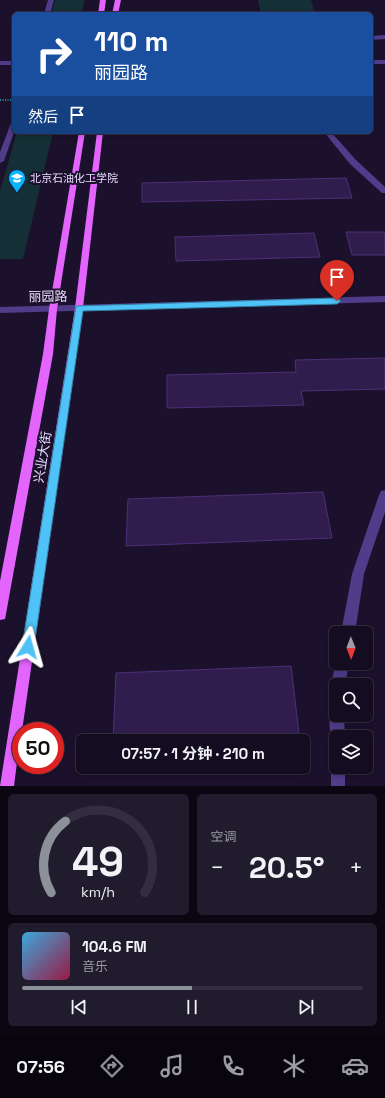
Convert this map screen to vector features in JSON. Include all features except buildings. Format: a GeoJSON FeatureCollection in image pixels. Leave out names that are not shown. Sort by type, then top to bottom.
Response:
{"type":"FeatureCollection","features":[{"type":"Feature","properties":{"kind":"main road"},"geometry":{"type":"LineString","coordinates":[[101,12],[103,0]]}},
{"type":"Feature","properties":{"kind":"main road"},"geometry":{"type":"LineString","coordinates":[[115,12],[118,0]]}},
{"type":"Feature","properties":{"kind":"main road","name":"兴业大街"},"geometry":{"type":"LineString","coordinates":[[0,614],[48,354],[53,308],[82,134]]}},
{"type":"Feature","properties":{"kind":"main road","name":"兴业大街"},"geometry":{"type":"LineString","coordinates":[[7,786],[79,308],[100,134]]}},
{"type":"Feature","properties":{"kind":"street"},"geometry":{"type":"LineString","coordinates":[[48,12],[51,0]]}},
{"type":"Feature","properties":{"kind":"street"},"geometry":{"type":"LineString","coordinates":[[373,38],[385,38]]}},
{"type":"Feature","properties":{"kind":"street"},"geometry":{"type":"LineString","coordinates":[[373,62],[385,62]]}},
{"type":"Feature","properties":{"kind":"street"},"geometry":{"type":"LineString","coordinates":[[0,63],[12,63]]}},
{"type":"Feature","properties":{"kind":"street"},"geometry":{"type":"LineString","coordinates":[[0,162],[12,129]]}},
{"type":"Feature","properties":{"kind":"street"},"geometry":{"type":"LineString","coordinates":[[329,134],[353,162],[385,191]]}},
{"type":"Feature","properties":{"kind":"street","name":"丽园路"},"geometry":{"type":"LineString","coordinates":[[0,310],[385,299]]}},
{"type":"Feature","properties":{"kind":"street"},"geometry":{"type":"LineString","coordinates":[[349,626],[358,574],[385,495]]}},
{"type":"Feature","properties":{"kind":"street"},"geometry":{"type":"LineString","coordinates":[[338,774],[338,786]]}},
{"type":"Feature","properties":{"kind":"path"},"geometry":{"type":"LineString","coordinates":[[0,100],[12,100]]}},
{"type":"Feature","properties":{"kind":"green space"},"geometry":{"type":"Polygon","coordinates":[[[55,0],[85,0],[82,12],[52,12],[55,0]]]}},
{"type":"Feature","properties":{"kind":"green space"},"geometry":{"type":"Polygon","coordinates":[[[258,0],[311,0],[314,12],[261,12],[258,0]]]}},
{"type":"Feature","properties":{"kind":"green space"},"geometry":{"type":"Polygon","coordinates":[[[16,134],[53,134],[23,259],[0,259],[0,191],[16,134]]]}},
{"type":"Feature","properties":{"kind":"place","name":"北京石油化工学院"},"geometry":{"type":"Point","coordinates":[17,193]}},
{"type":"Feature","properties":{"kind":"route"},"geometry":{"type":"LineString","coordinates":[[28,647],[79,308],[337,301]]}}]}
